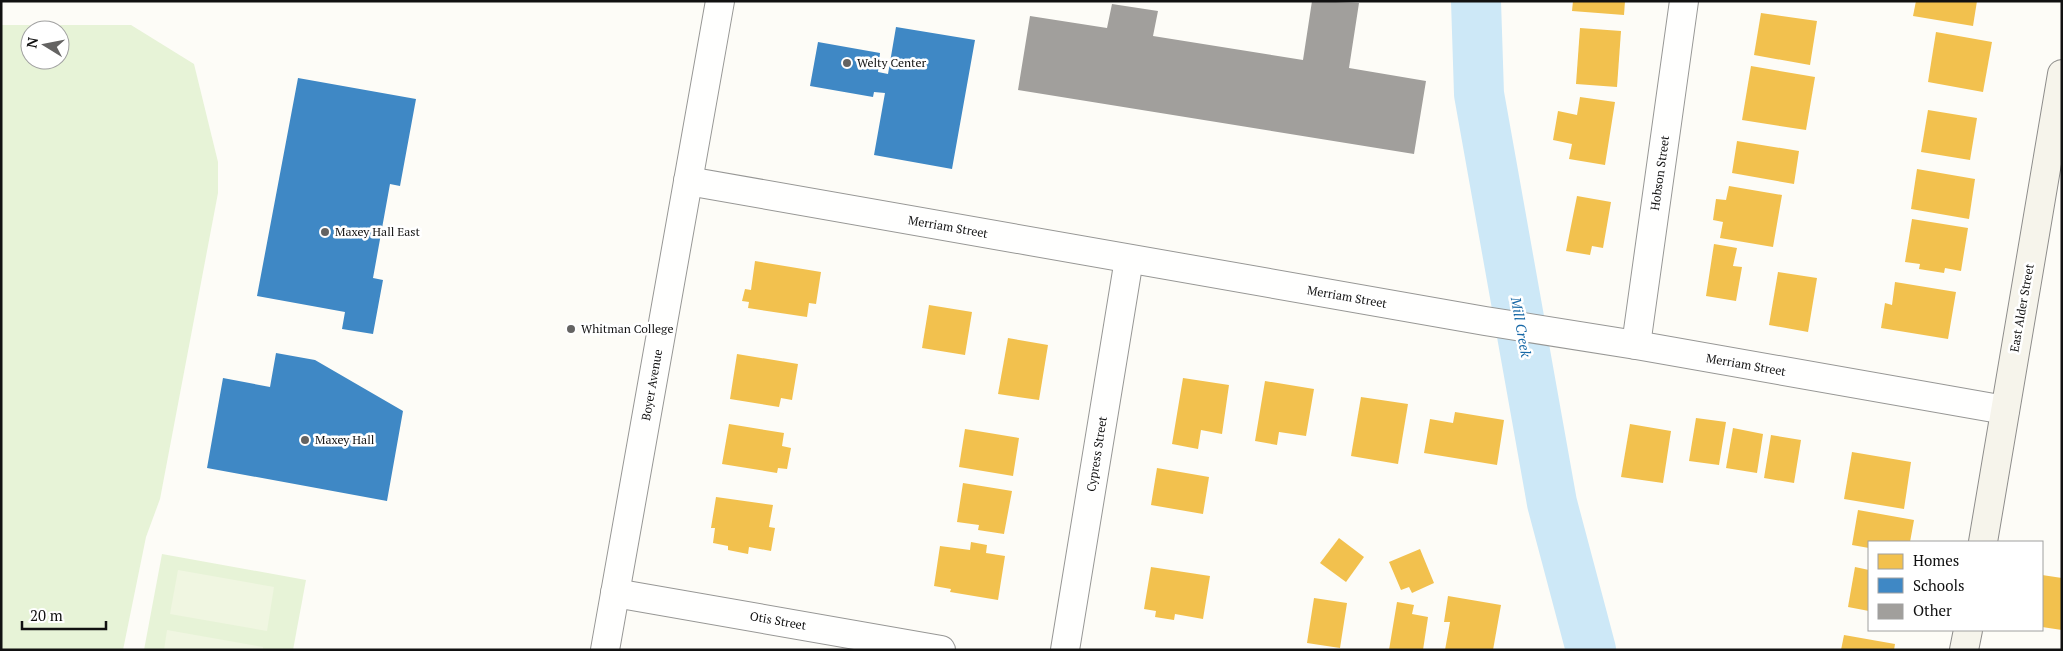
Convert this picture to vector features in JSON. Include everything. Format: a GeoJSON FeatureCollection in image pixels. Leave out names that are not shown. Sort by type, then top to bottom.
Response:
{"type":"FeatureCollection","features":[{"type":"Feature","properties":{"kind":"main road","name":"East Alder Street"},"geometry":{"type":"LineString","coordinates":[[1983,541],[2062,74]]}},
{"type":"Feature","properties":{"kind":"main road"},"geometry":{"type":"LineString","coordinates":[[1964,650],[1968,631]]}},
{"type":"Feature","properties":{"kind":"street","name":"Boyer Avenue"},"geometry":{"type":"LineString","coordinates":[[605,650],[720,1]]}},
{"type":"Feature","properties":{"kind":"street","name":"Hobson Street"},"geometry":{"type":"LineString","coordinates":[[1636,346],[1684,1]]}},
{"type":"Feature","properties":{"kind":"street","name":"Merriam Street"},"geometry":{"type":"LineString","coordinates":[[688,181],[1485,322],[1548,331],[2005,410]]}},
{"type":"Feature","properties":{"kind":"street","name":"Cypress Street"},"geometry":{"type":"LineString","coordinates":[[1065,650],[1130,259]]}},
{"type":"Feature","properties":{"kind":"street","name":"Otis Street"},"geometry":{"type":"LineString","coordinates":[[616,593],[942,650]]}},
{"type":"Feature","properties":{"kind":"green space"},"geometry":{"type":"Polygon","coordinates":[[[1,25],[20,25],[20,70],[70,70],[70,25],[131,25],[194,64],[218,162],[218,193],[160,499],[146,537],[123,650],[1,650],[1,25]]]}},
{"type":"Feature","properties":{"kind":"green space"},"geometry":{"type":"Polygon","coordinates":[[[162,554],[306,580],[293,650],[144,650],[162,554]]]}},
{"type":"Feature","properties":{"kind":"green space"},"geometry":{"type":"Polygon","coordinates":[[[178,570],[274,587],[267,631],[170,614],[178,570]]]}},
{"type":"Feature","properties":{"kind":"green space"},"geometry":{"type":"Polygon","coordinates":[[[167,630],[263,647],[263,650],[164,650],[167,630]]]}},
{"type":"Feature","properties":{"kind":"building: Homes"},"geometry":{"type":"Polygon","coordinates":[[[1573,1],[1625,1],[1624,15],[1572,11],[1573,1]]]}},
{"type":"Feature","properties":{"kind":"building: Homes"},"geometry":{"type":"Polygon","coordinates":[[[1916,1],[1977,1],[1973,26],[1913,16],[1916,1]]]}},
{"type":"Feature","properties":{"kind":"building: Homes"},"geometry":{"type":"Polygon","coordinates":[[[1761,13],[1817,21],[1810,65],[1754,55],[1761,13]]]}},
{"type":"Feature","properties":{"kind":"building: Homes"},"geometry":{"type":"Polygon","coordinates":[[[1580,28],[1621,31],[1617,87],[1576,84],[1580,28]]]}},
{"type":"Feature","properties":{"kind":"building: Homes"},"geometry":{"type":"Polygon","coordinates":[[[1936,32],[1992,42],[1983,92],[1928,82],[1936,32]]]}},
{"type":"Feature","properties":{"kind":"building: Homes"},"geometry":{"type":"Polygon","coordinates":[[[1751,66],[1815,77],[1806,130],[1742,120],[1751,66]]]}},
{"type":"Feature","properties":{"kind":"building: Homes"},"geometry":{"type":"Polygon","coordinates":[[[1580,97],[1615,102],[1605,165],[1569,159],[1572,144],[1553,140],[1558,111],[1577,115],[1580,97]]]}},
{"type":"Feature","properties":{"kind":"building: Homes"},"geometry":{"type":"Polygon","coordinates":[[[1928,110],[1977,118],[1970,160],[1921,152],[1928,110]]]}},
{"type":"Feature","properties":{"kind":"building: Homes"},"geometry":{"type":"Polygon","coordinates":[[[1737,141],[1799,151],[1794,184],[1732,173],[1737,141]]]}},
{"type":"Feature","properties":{"kind":"building: Homes"},"geometry":{"type":"Polygon","coordinates":[[[1917,169],[1975,179],[1969,219],[1911,209],[1917,169]]]}},
{"type":"Feature","properties":{"kind":"building: Homes"},"geometry":{"type":"Polygon","coordinates":[[[1729,186],[1782,195],[1773,247],[1720,238],[1723,222],[1713,220],[1716,199],[1726,200],[1729,186]]]}},
{"type":"Feature","properties":{"kind":"building: Homes"},"geometry":{"type":"Polygon","coordinates":[[[1577,196],[1611,202],[1603,248],[1592,246],[1590,255],[1566,251],[1577,196]]]}},
{"type":"Feature","properties":{"kind":"building: Homes"},"geometry":{"type":"Polygon","coordinates":[[[1912,219],[1968,228],[1961,271],[1945,268],[1944,273],[1919,269],[1920,264],[1905,262],[1912,219]]]}},
{"type":"Feature","properties":{"kind":"building: Homes"},"geometry":{"type":"Polygon","coordinates":[[[1714,244],[1737,248],[1733,266],[1742,267],[1736,301],[1706,296],[1714,244]]]}},
{"type":"Feature","properties":{"kind":"building: Homes"},"geometry":{"type":"Polygon","coordinates":[[[755,261],[821,272],[816,304],[809,303],[807,317],[748,308],[749,302],[742,301],[745,289],[751,290],[755,261]]]}},
{"type":"Feature","properties":{"kind":"building: Homes"},"geometry":{"type":"Polygon","coordinates":[[[1778,272],[1817,278],[1808,332],[1769,325],[1778,272]]]}},
{"type":"Feature","properties":{"kind":"building: Homes"},"geometry":{"type":"Polygon","coordinates":[[[1895,282],[1956,292],[1948,339],[1881,328],[1885,303],[1892,305],[1895,282]]]}},
{"type":"Feature","properties":{"kind":"building: Homes"},"geometry":{"type":"Polygon","coordinates":[[[929,305],[972,312],[965,355],[922,348],[929,305]]]}},
{"type":"Feature","properties":{"kind":"building: Homes"},"geometry":{"type":"Polygon","coordinates":[[[1008,338],[1048,345],[1039,400],[998,394],[1008,338]]]}},
{"type":"Feature","properties":{"kind":"building: Homes"},"geometry":{"type":"Polygon","coordinates":[[[737,354],[798,364],[792,400],[781,398],[779,407],[730,399],[737,354]]]}},
{"type":"Feature","properties":{"kind":"building: Homes"},"geometry":{"type":"Polygon","coordinates":[[[1183,378],[1229,385],[1222,434],[1201,430],[1198,449],[1172,444],[1183,378]]]}},
{"type":"Feature","properties":{"kind":"building: Homes"},"geometry":{"type":"Polygon","coordinates":[[[1265,381],[1314,389],[1306,436],[1279,432],[1277,445],[1255,441],[1265,381]]]}},
{"type":"Feature","properties":{"kind":"building: Homes"},"geometry":{"type":"Polygon","coordinates":[[[1361,397],[1408,404],[1398,464],[1351,456],[1361,397]]]}},
{"type":"Feature","properties":{"kind":"building: Homes"},"geometry":{"type":"Polygon","coordinates":[[[1455,412],[1504,420],[1497,465],[1424,453],[1430,419],[1453,423],[1455,412]]]}},
{"type":"Feature","properties":{"kind":"building: Homes"},"geometry":{"type":"Polygon","coordinates":[[[1696,418],[1726,422],[1719,465],[1689,461],[1696,418]]]}},
{"type":"Feature","properties":{"kind":"building: Homes"},"geometry":{"type":"Polygon","coordinates":[[[729,424],[784,433],[782,446],[791,448],[787,469],[778,468],[777,473],[722,464],[729,424]]]}},
{"type":"Feature","properties":{"kind":"building: Homes"},"geometry":{"type":"Polygon","coordinates":[[[1630,424],[1671,431],[1663,483],[1621,477],[1630,424]]]}},
{"type":"Feature","properties":{"kind":"building: Homes"},"geometry":{"type":"Polygon","coordinates":[[[1733,428],[1763,434],[1757,473],[1726,468],[1733,428]]]}},
{"type":"Feature","properties":{"kind":"building: Homes"},"geometry":{"type":"Polygon","coordinates":[[[965,429],[1019,438],[1013,476],[959,467],[965,429]]]}},
{"type":"Feature","properties":{"kind":"building: Homes"},"geometry":{"type":"Polygon","coordinates":[[[1771,435],[1801,440],[1794,483],[1764,478],[1771,435]]]}},
{"type":"Feature","properties":{"kind":"building: Homes"},"geometry":{"type":"Polygon","coordinates":[[[1852,452],[1911,462],[1904,509],[1844,499],[1852,452]]]}},
{"type":"Feature","properties":{"kind":"building: Homes"},"geometry":{"type":"Polygon","coordinates":[[[1157,468],[1209,477],[1203,514],[1151,505],[1157,468]]]}},
{"type":"Feature","properties":{"kind":"building: Homes"},"geometry":{"type":"Polygon","coordinates":[[[963,483],[1012,491],[1004,534],[978,530],[979,525],[957,522],[963,483]]]}},
{"type":"Feature","properties":{"kind":"building: Homes"},"geometry":{"type":"Polygon","coordinates":[[[716,497],[773,505],[769,527],[775,528],[771,551],[749,547],[748,554],[728,550],[728,546],[713,543],[715,528],[711,528],[716,497]]]}},
{"type":"Feature","properties":{"kind":"building: Homes"},"geometry":{"type":"Polygon","coordinates":[[[1858,510],[1914,520],[1910,541],[1868,541],[1868,548],[1852,545],[1858,510]]]}},
{"type":"Feature","properties":{"kind":"building: Homes"},"geometry":{"type":"Polygon","coordinates":[[[1339,538],[1364,557],[1346,582],[1320,563],[1339,538]]]}},
{"type":"Feature","properties":{"kind":"building: Homes"},"geometry":{"type":"Polygon","coordinates":[[[971,542],[987,545],[986,553],[1005,556],[998,600],[950,592],[951,589],[934,586],[940,546],[970,550],[971,542]]]}},
{"type":"Feature","properties":{"kind":"building: Homes"},"geometry":{"type":"Polygon","coordinates":[[[1420,549],[1434,583],[1412,593],[1409,587],[1401,590],[1389,562],[1420,549]]]}},
{"type":"Feature","properties":{"kind":"building: Homes"},"geometry":{"type":"Polygon","coordinates":[[[1151,567],[1210,576],[1203,619],[1175,614],[1174,620],[1155,617],[1156,611],[1144,609],[1151,567]]]}},
{"type":"Feature","properties":{"kind":"building: Homes"},"geometry":{"type":"Polygon","coordinates":[[[1855,567],[1868,570],[1868,611],[1848,607],[1855,567]]]}},
{"type":"Feature","properties":{"kind":"building: Homes"},"geometry":{"type":"Polygon","coordinates":[[[2043,575],[2062,578],[2062,630],[2043,627],[2043,575]]]}},
{"type":"Feature","properties":{"kind":"building: Homes"},"geometry":{"type":"Polygon","coordinates":[[[1448,596],[1501,605],[1493,650],[1445,650],[1450,622],[1444,622],[1448,596]]]}},
{"type":"Feature","properties":{"kind":"building: Homes"},"geometry":{"type":"Polygon","coordinates":[[[1314,598],[1347,603],[1340,648],[1307,643],[1314,598]]]}},
{"type":"Feature","properties":{"kind":"building: Homes"},"geometry":{"type":"Polygon","coordinates":[[[1397,602],[1414,605],[1412,614],[1428,617],[1423,650],[1389,650],[1397,602]]]}},
{"type":"Feature","properties":{"kind":"building: Homes"},"geometry":{"type":"Polygon","coordinates":[[[1844,635],[1895,644],[1894,650],[1841,650],[1844,635]]]}},
{"type":"Feature","properties":{"kind":"building: Schools"},"geometry":{"type":"Polygon","coordinates":[[[896,27],[975,40],[952,169],[874,155],[885,93],[874,92],[873,97],[810,86],[818,42],[880,53],[878,72],[888,74],[896,27]]]}},
{"type":"Feature","properties":{"kind":"building: Schools","name":"Maxey Hall East"},"geometry":{"type":"Polygon","coordinates":[[[298,78],[416,99],[400,186],[390,184],[373,278],[383,280],[373,334],[342,329],[345,312],[257,296],[298,78]]]}},
{"type":"Feature","properties":{"kind":"building: Schools","name":"Maxey Hall"},"geometry":{"type":"Polygon","coordinates":[[[276,353],[315,360],[403,411],[387,501],[207,468],[223,378],[270,387],[276,353]]]}},
{"type":"Feature","properties":{"kind":"building: Other"},"geometry":{"type":"Polygon","coordinates":[[[1312,1],[1359,3],[1349,68],[1426,81],[1414,154],[1018,90],[1030,16],[1107,28],[1112,4],[1158,11],[1153,36],[1303,60],[1312,1]]]}},
{"type":"Feature","properties":{"kind":"waterway","name":"Mill Creek"},"geometry":{"type":"LineString","coordinates":[[1476,1],[1479,94],[1552,503],[1591,650]]}},
{"type":"Feature","properties":{"kind":"place","name":"Welty Center"},"geometry":{"type":"Point","coordinates":[847,63]}},
{"type":"Feature","properties":{"kind":"place","name":"Maxey Hall East"},"geometry":{"type":"Point","coordinates":[325,232]}},
{"type":"Feature","properties":{"kind":"place","name":"Whitman College"},"geometry":{"type":"Point","coordinates":[571,329]}},
{"type":"Feature","properties":{"kind":"place","name":"Maxey Hall"},"geometry":{"type":"Point","coordinates":[305,440]}}]}
